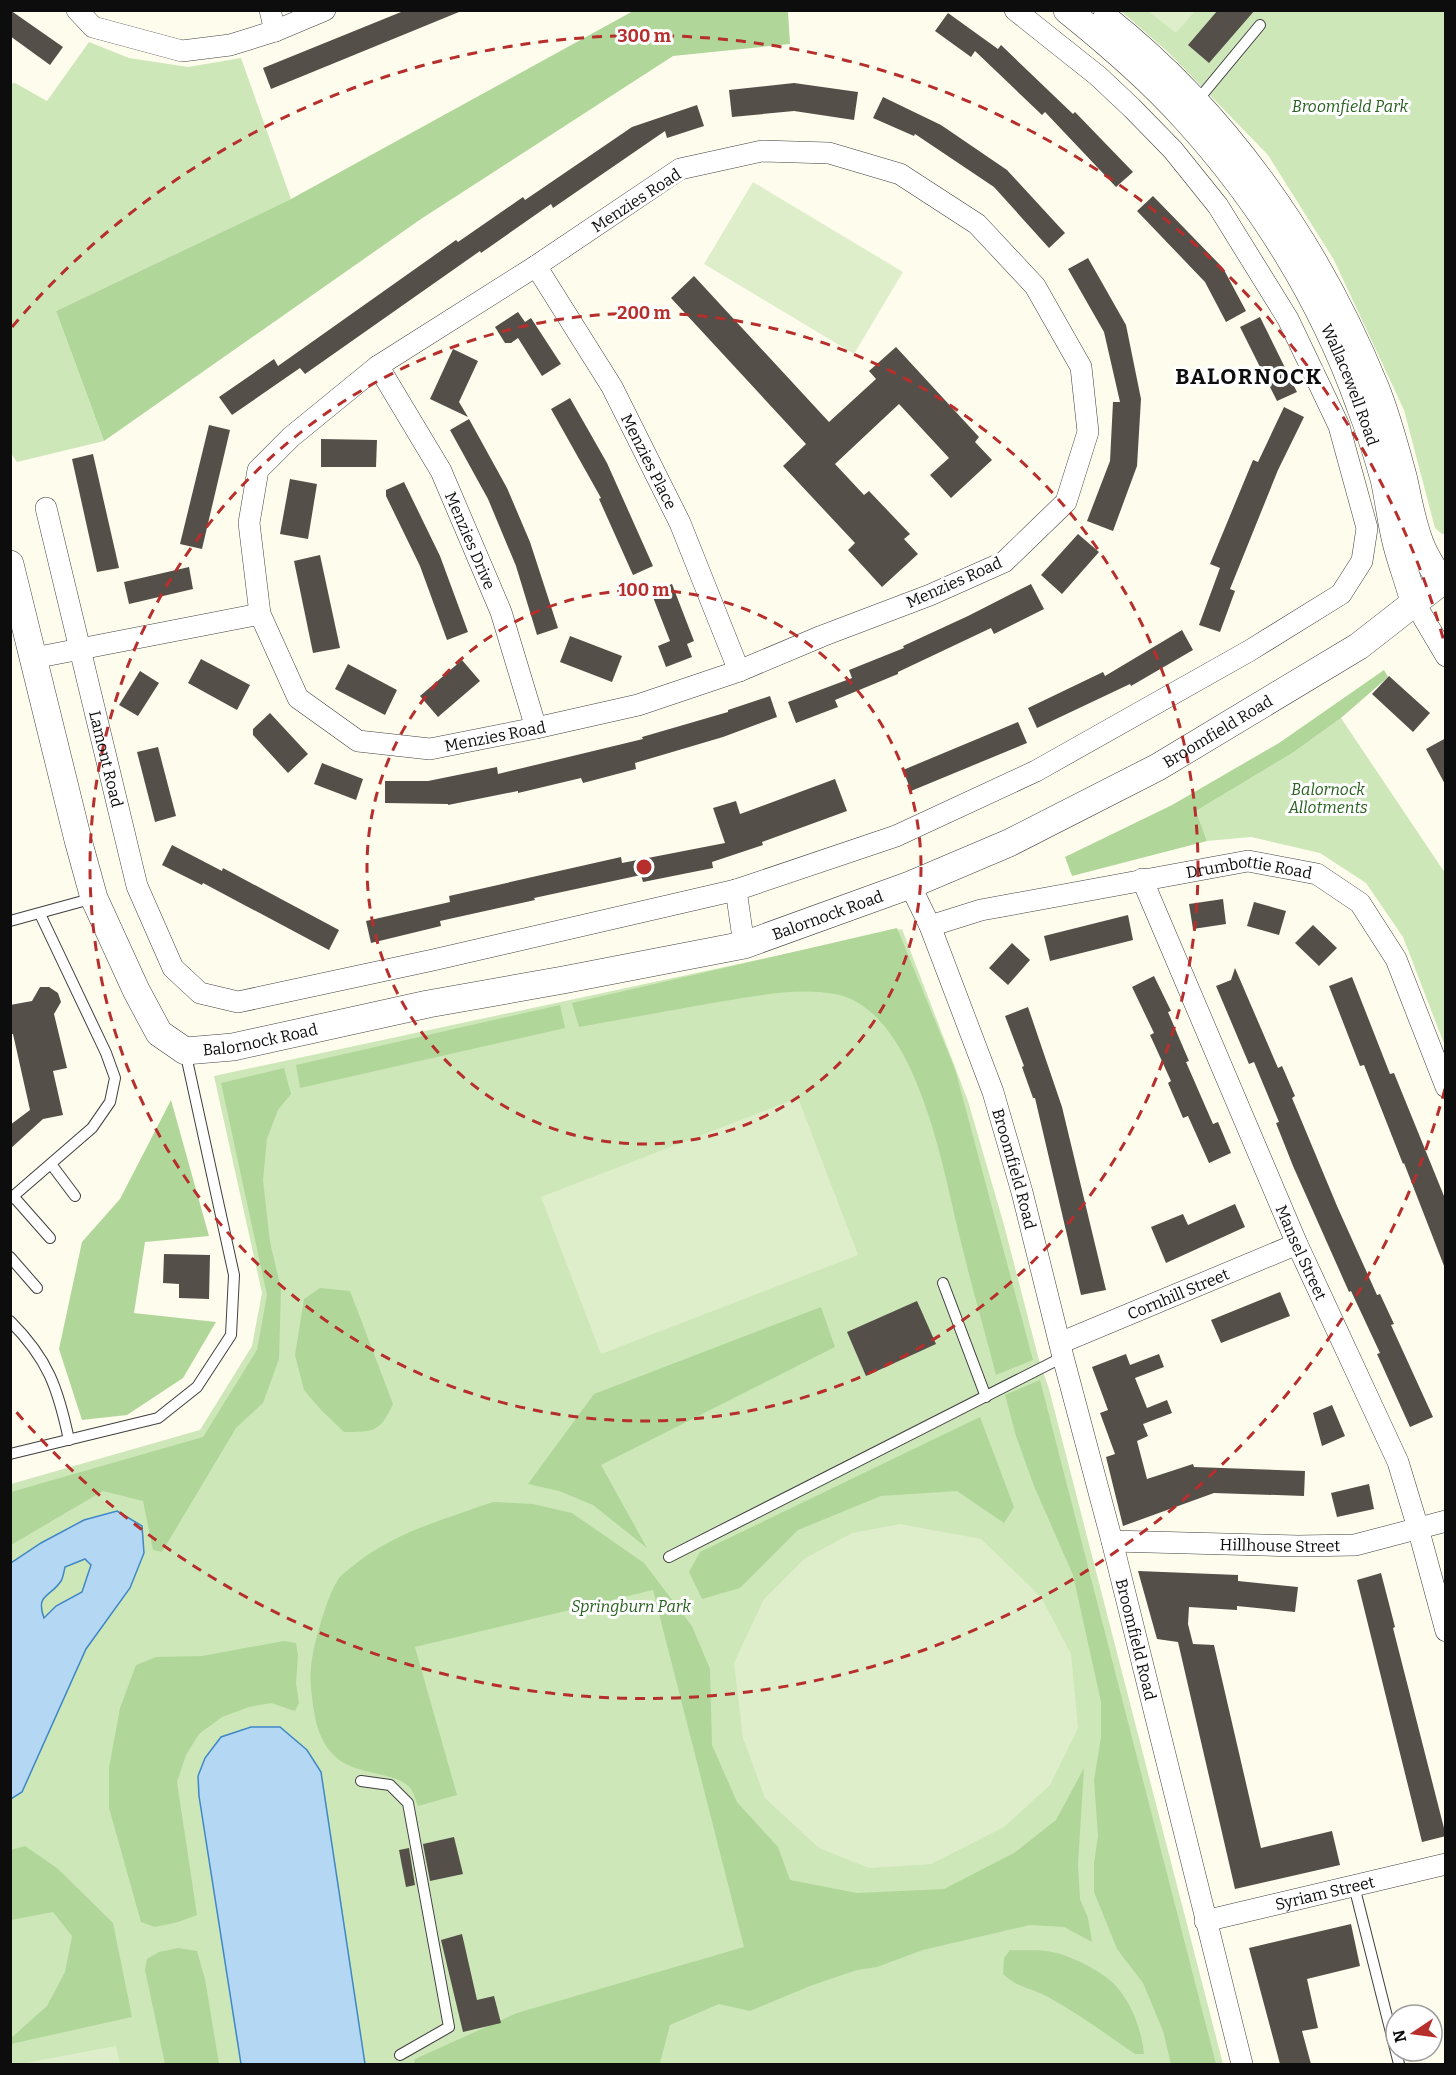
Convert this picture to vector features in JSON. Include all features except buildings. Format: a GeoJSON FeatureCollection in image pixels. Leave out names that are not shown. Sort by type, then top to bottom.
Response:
{"type":"FeatureCollection","features":[{"type":"Feature","properties":{"kind":"street"},"geometry":{"type":"LineString","coordinates":[[77,10],[93,27],[182,51],[230,45],[275,31],[325,10]]}},
{"type":"Feature","properties":{"kind":"street"},"geometry":{"type":"LineString","coordinates":[[270,10],[275,31]]}},
{"type":"Feature","properties":{"kind":"street","name":"Wallacewell Road"},"geometry":{"type":"LineString","coordinates":[[736,890],[896,836],[1036,771],[1249,651],[1341,594],[1362,561],[1367,528],[1339,426],[1288,319],[1218,206],[1173,150],[1132,108],[1098,76],[1015,10]]}},
{"type":"Feature","properties":{"kind":"street","name":"Wallacewell Road"},"geometry":{"type":"LineString","coordinates":[[1067,10],[1121,55],[1249,180],[1304,246],[1344,319],[1376,390],[1396,447],[1423,550],[1443,580]]}},
{"type":"Feature","properties":{"kind":"street","name":"Wallacewell Road"},"geometry":{"type":"LineString","coordinates":[[1096,10],[1137,43],[1197,102],[1249,180],[1278,239],[1305,285],[1338,352],[1360,404],[1384,479],[1397,544],[1414,602]]}},
{"type":"Feature","properties":{"kind":"street","name":"Menzies Road"},"geometry":{"type":"LineString","coordinates":[[762,151],[829,153],[900,174],[977,224],[1035,286],[1082,367],[1088,432],[1066,502],[1004,562],[930,595],[822,636],[739,671],[638,705],[430,749],[358,741],[298,698],[260,614],[249,523],[258,470],[291,437],[378,366],[536,266],[680,169],[762,151]]}},
{"type":"Feature","properties":{"kind":"street"},"geometry":{"type":"LineString","coordinates":[[1218,206],[1249,180]]}},
{"type":"Feature","properties":{"kind":"street","name":"Menzies Place"},"geometry":{"type":"LineString","coordinates":[[536,266],[612,387],[680,523],[739,671]]}},
{"type":"Feature","properties":{"kind":"street","name":"Menzies Drive"},"geometry":{"type":"LineString","coordinates":[[378,366],[441,471],[501,612],[536,728]]}},
{"type":"Feature","properties":{"kind":"street","name":"Lamont Road"},"geometry":{"type":"LineString","coordinates":[[46,508],[137,886],[173,968],[200,993],[238,1002],[433,960],[736,890]]}},
{"type":"Feature","properties":{"kind":"street","name":"Balornock Road"},"geometry":{"type":"LineString","coordinates":[[10,564],[94,898],[136,990],[159,1033],[185,1051],[233,1047],[428,1004],[744,945],[909,885]]}},
{"type":"Feature","properties":{"kind":"street","name":"Broomfield Road"},"geometry":{"type":"LineString","coordinates":[[1242,2064],[1112,1541],[1022,1192],[993,1092],[930,926],[909,885],[1009,843],[1158,767],[1359,646],[1443,580]]}},
{"type":"Feature","properties":{"kind":"street"},"geometry":{"type":"LineString","coordinates":[[1414,602],[1446,656]]}},
{"type":"Feature","properties":{"kind":"street"},"geometry":{"type":"LineString","coordinates":[[34,658],[260,614]]}},
{"type":"Feature","properties":{"kind":"street","name":"Drumbottie Road"},"geometry":{"type":"LineString","coordinates":[[930,926],[981,910],[1248,861],[1317,874],[1360,903],[1396,959],[1446,1087]]}},
{"type":"Feature","properties":{"kind":"street","name":"Mansel Street"},"geometry":{"type":"LineString","coordinates":[[1142,879],[1297,1244],[1398,1462],[1446,1631]]}},
{"type":"Feature","properties":{"kind":"street"},"geometry":{"type":"LineString","coordinates":[[736,890],[744,945]]}},
{"type":"Feature","properties":{"kind":"street","name":"Cornhill Street"},"geometry":{"type":"LineString","coordinates":[[1061,1350],[1297,1244]]}},
{"type":"Feature","properties":{"kind":"street","name":"Hillhouse Street"},"geometry":{"type":"LineString","coordinates":[[1112,1541],[1298,1546],[1354,1545],[1446,1521]]}},
{"type":"Feature","properties":{"kind":"street","name":"Syriam Street"},"geometry":{"type":"LineString","coordinates":[[1205,1921],[1446,1864]]}},
{"type":"Feature","properties":{"kind":"lane"},"geometry":{"type":"LineString","coordinates":[[1197,102],[1260,25]]}},
{"type":"Feature","properties":{"kind":"lane"},"geometry":{"type":"LineString","coordinates":[[10,921],[94,898]]}},
{"type":"Feature","properties":{"kind":"lane"},"geometry":{"type":"LineString","coordinates":[[40,914],[106,1053],[115,1078],[110,1102],[92,1128],[12,1197],[50,1238]]}},
{"type":"Feature","properties":{"kind":"lane"},"geometry":{"type":"LineString","coordinates":[[10,1454],[158,1419],[198,1387],[231,1335],[234,1275],[185,1051]]}},
{"type":"Feature","properties":{"kind":"lane"},"geometry":{"type":"LineString","coordinates":[[51,1164],[75,1196]]}},
{"type":"Feature","properties":{"kind":"lane"},"geometry":{"type":"LineString","coordinates":[[10,1257],[37,1288]]}},
{"type":"Feature","properties":{"kind":"lane"},"geometry":{"type":"LineString","coordinates":[[943,1283],[986,1397]]}},
{"type":"Feature","properties":{"kind":"lane"},"geometry":{"type":"LineString","coordinates":[[10,1320],[31,1342],[51,1377],[62,1404],[69,1440]]}},
{"type":"Feature","properties":{"kind":"lane"},"geometry":{"type":"LineString","coordinates":[[669,1557],[986,1397],[1061,1350]]}},
{"type":"Feature","properties":{"kind":"lane"},"geometry":{"type":"LineString","coordinates":[[361,1781],[390,1785],[408,1803],[449,2027],[400,2055]]}},
{"type":"Feature","properties":{"kind":"lane"},"geometry":{"type":"LineString","coordinates":[[1354,1886],[1398,2064]]}},
{"type":"Feature","properties":{"kind":"green space"},"geometry":{"type":"Polygon","coordinates":[[[635,10],[788,11],[790,44],[673,56],[421,219],[104,441],[56,311],[291,199],[635,10]]]}},
{"type":"Feature","properties":{"kind":"green space","name":"Broomfield Park"},"geometry":{"type":"Polygon","coordinates":[[[1121,11],[1445,11],[1445,534],[1435,528],[1404,410],[1334,260],[1268,155],[1168,52],[1121,11]]]}},
{"type":"Feature","properties":{"kind":"green space"},"geometry":{"type":"Polygon","coordinates":[[[1148,11],[1195,11],[1176,33],[1148,11]]]}},
{"type":"Feature","properties":{"kind":"green space"},"geometry":{"type":"Polygon","coordinates":[[[89,42],[129,58],[188,67],[241,58],[291,199],[56,311],[104,441],[17,462],[10,452],[10,84],[15,83],[47,101],[89,42]]]}},
{"type":"Feature","properties":{"kind":"green space"},"geometry":{"type":"Polygon","coordinates":[[[753,182],[903,272],[854,354],[704,264],[753,182]]]}},
{"type":"Feature","properties":{"kind":"green space"},"geometry":{"type":"Polygon","coordinates":[[[1384,670],[1388,677],[1341,718],[1294,752],[1196,811],[1207,841],[1072,876],[1065,857],[1172,805],[1279,743],[1384,670]]]}},
{"type":"Feature","properties":{"kind":"green space","name":"Balornock Allotments"},"geometry":{"type":"Polygon","coordinates":[[[1341,718],[1445,873],[1445,1046],[1403,937],[1366,883],[1320,853],[1251,837],[1207,841],[1196,811],[1294,752],[1341,718]]]}},
{"type":"Feature","properties":{"kind":"green space"},"geometry":{"type":"Polygon","coordinates":[[[897,928],[955,1069],[1033,1360],[996,1375],[934,1133],[921,1095],[906,1059],[886,1029],[863,1006],[835,994],[791,992],[718,1002],[579,1027],[572,1003],[897,928]]]}},
{"type":"Feature","properties":{"kind":"green space","name":"Springburn Park"},"geometry":{"type":"Polygon","coordinates":[[[902,929],[968,1101],[1004,1225],[1039,1360],[1049,1389],[1223,2064],[11,2064],[11,1484],[200,1430],[252,1346],[262,1293],[214,1076],[902,929]]]}},
{"type":"Feature","properties":{"kind":"green space"},"geometry":{"type":"Polygon","coordinates":[[[560,1005],[565,1028],[300,1088],[296,1065],[560,1005]]]}},
{"type":"Feature","properties":{"kind":"green space"},"geometry":{"type":"Polygon","coordinates":[[[284,1068],[291,1094],[278,1110],[267,1139],[263,1180],[270,1242],[281,1289],[279,1359],[263,1403],[236,1428],[162,1552],[153,1550],[143,1501],[103,1491],[11,1545],[11,1492],[203,1437],[257,1350],[267,1295],[221,1083],[284,1068]]]}},
{"type":"Feature","properties":{"kind":"green space"},"geometry":{"type":"Polygon","coordinates":[[[798,1098],[858,1255],[601,1354],[541,1197],[798,1098]]]}},
{"type":"Feature","properties":{"kind":"green space"},"geometry":{"type":"Polygon","coordinates":[[[171,1100],[209,1236],[145,1242],[134,1313],[216,1322],[183,1378],[127,1415],[82,1420],[59,1349],[82,1242],[120,1199],[171,1100]]]}},
{"type":"Feature","properties":{"kind":"green space"},"geometry":{"type":"Polygon","coordinates":[[[320,1288],[350,1291],[393,1404],[380,1425],[369,1431],[344,1432],[304,1390],[295,1355],[304,1299],[320,1288]]]}},
{"type":"Feature","properties":{"kind":"green space"},"geometry":{"type":"Polygon","coordinates":[[[821,1307],[835,1347],[601,1465],[647,1548],[593,1505],[559,1491],[528,1484],[594,1394],[821,1307]]]}},
{"type":"Feature","properties":{"kind":"green space"},"geometry":{"type":"Polygon","coordinates":[[[1040,1380],[1216,2064],[1171,2064],[1163,2031],[1143,1983],[1117,1949],[1094,1892],[1094,1863],[1098,1836],[1094,1780],[1101,1737],[1101,1702],[1073,1575],[1034,1486],[1016,1436],[1005,1395],[1040,1380]]]}},
{"type":"Feature","properties":{"kind":"green space"},"geometry":{"type":"Polygon","coordinates":[[[980,1417],[1014,1507],[1004,1523],[957,1491],[881,1496],[798,1530],[740,1588],[702,1599],[689,1572],[700,1552],[980,1417]]]}},
{"type":"Feature","properties":{"kind":"green space"},"geometry":{"type":"Polygon","coordinates":[[[493,1502],[533,1504],[572,1513],[644,1563],[692,1626],[710,1669],[712,1745],[737,1802],[778,1847],[790,1880],[857,1893],[944,1889],[1014,1853],[1056,1820],[1084,1768],[1078,1864],[1080,1899],[1088,1918],[1092,1942],[1064,1927],[1030,1925],[923,1950],[877,1967],[857,1970],[810,1986],[750,2011],[719,2004],[670,2025],[660,2063],[657,2064],[414,2064],[415,2059],[517,2013],[744,1947],[653,1590],[415,1647],[457,1795],[418,1806],[411,1789],[405,1783],[345,1764],[324,1743],[313,1707],[311,1664],[324,1614],[339,1578],[368,1554],[385,1544],[438,1521],[493,1502]]]}},
{"type":"Feature","properties":{"kind":"green space"},"geometry":{"type":"Polygon","coordinates":[[[900,1524],[981,1539],[1041,1597],[1071,1654],[1078,1728],[1050,1785],[1004,1827],[931,1864],[869,1868],[819,1848],[765,1798],[743,1738],[734,1663],[764,1599],[804,1559],[852,1533],[900,1524]]]}},
{"type":"Feature","properties":{"kind":"green space"},"geometry":{"type":"Polygon","coordinates":[[[284,1641],[296,1643],[298,1655],[296,1683],[299,1703],[295,1711],[271,1703],[249,1707],[222,1717],[199,1734],[186,1755],[177,1782],[197,1915],[155,1927],[141,1922],[109,1808],[109,1768],[120,1708],[136,1665],[156,1657],[202,1656],[284,1641]]]}},
{"type":"Feature","properties":{"kind":"green space"},"geometry":{"type":"Polygon","coordinates":[[[25,1846],[57,1868],[113,1923],[132,2017],[11,2044],[11,2038],[47,2006],[65,1972],[72,1936],[53,1912],[11,1920],[11,1850],[25,1846]]]}},
{"type":"Feature","properties":{"kind":"green space"},"geometry":{"type":"Polygon","coordinates":[[[178,1948],[197,1951],[205,1979],[219,2064],[165,2064],[145,1970],[147,1959],[159,1952],[178,1948]]]}},
{"type":"Feature","properties":{"kind":"green space"},"geometry":{"type":"Polygon","coordinates":[[[1010,1950],[1059,1954],[1086,1965],[1111,1981],[1122,1993],[1131,2009],[1141,2036],[1144,2054],[1135,2054],[1059,2004],[1009,1979],[1003,1974],[1004,1958],[1010,1950]]]}},
{"type":"Feature","properties":{"kind":"green space"},"geometry":{"type":"Polygon","coordinates":[[[116,2046],[120,2064],[19,2064],[116,2046]]]}},
{"type":"Feature","properties":{"kind":"water"},"geometry":{"type":"Polygon","coordinates":[[[117,1511],[142,1526],[144,1553],[130,1588],[86,1649],[22,1792],[11,1799],[11,1563],[41,1543],[84,1520],[117,1511]],[[85,1559],[65,1567],[61,1581],[41,1604],[44,1618],[56,1606],[82,1592],[91,1565],[85,1559]]]}},
{"type":"Feature","properties":{"kind":"water"},"geometry":{"type":"Polygon","coordinates":[[[251,1727],[280,1727],[307,1750],[321,1772],[365,2064],[241,2064],[199,1796],[198,1776],[205,1758],[221,1737],[251,1727]]]}},
{"type":"Feature","properties":{"kind":"district","name":"BALORNOCK"},"geometry":{"type":"Point","coordinates":[1249,376]}}]}
